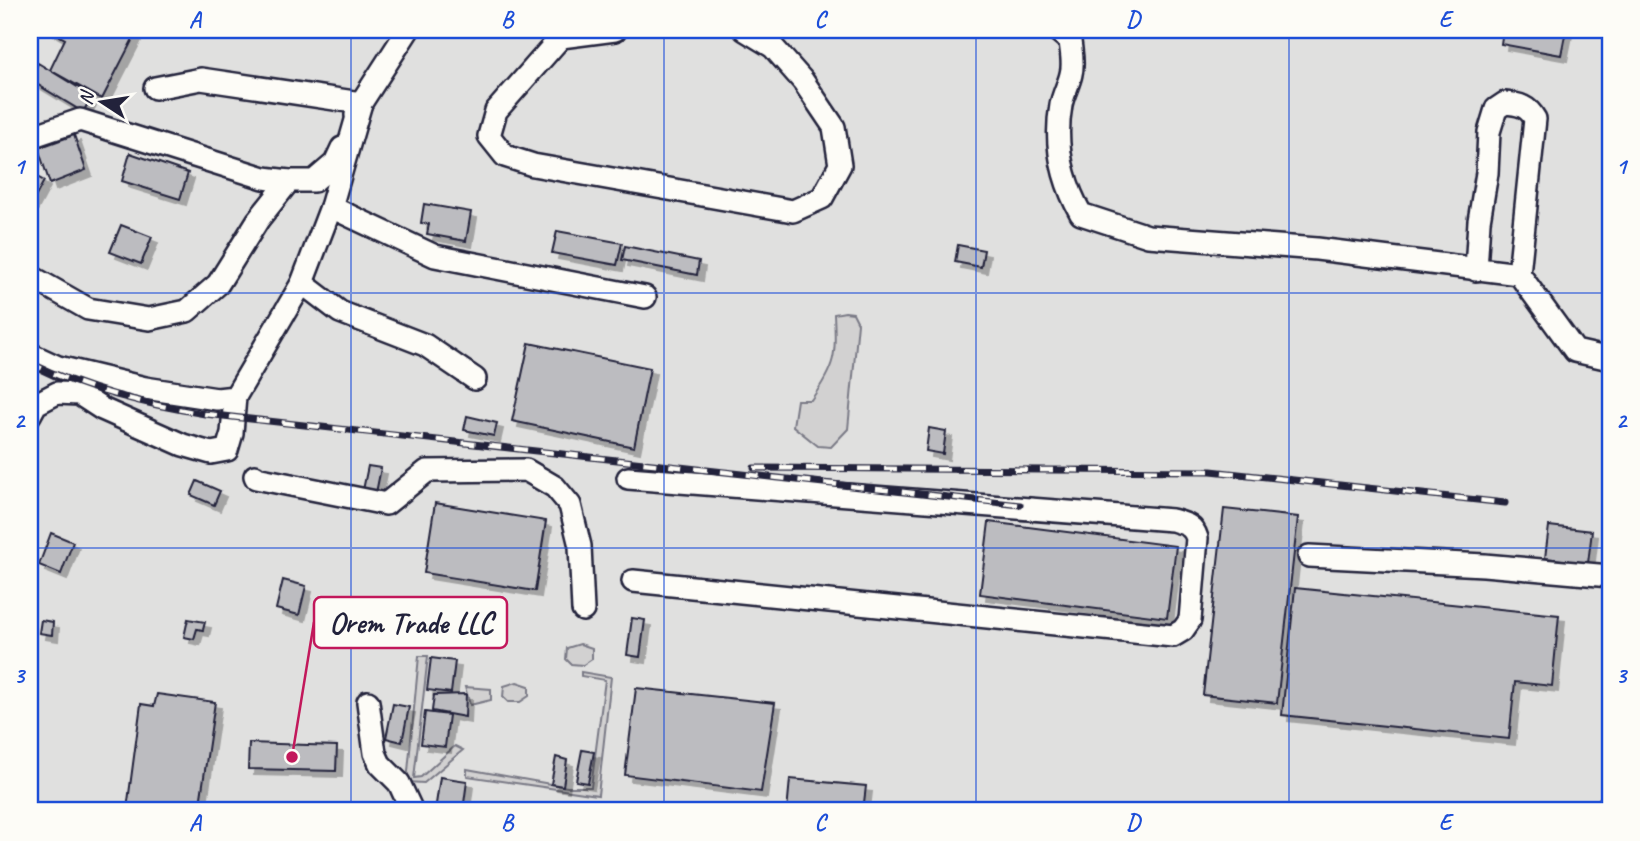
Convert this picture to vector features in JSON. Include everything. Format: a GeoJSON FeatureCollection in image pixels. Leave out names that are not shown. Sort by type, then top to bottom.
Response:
{"type":"FeatureCollection","features":[{"type":"Feature","properties":{"kind":"street"},"geometry":{"type":"LineString","coordinates":[[30,137],[80,120],[264,178],[314,181],[335,163],[361,103],[408,30]]}},
{"type":"Feature","properties":{"kind":"street"},"geometry":{"type":"LineString","coordinates":[[615,30],[555,33],[496,111],[489,136],[505,156],[533,165],[793,211],[822,198],[840,165],[834,127],[803,81],[773,47],[745,30]]}},
{"type":"Feature","properties":{"kind":"street"},"geometry":{"type":"LineString","coordinates":[[1068,34],[1072,71],[1061,104],[1061,168],[1069,192],[1081,214],[1148,236],[1317,249],[1520,274]]}},
{"type":"Feature","properties":{"kind":"street"},"geometry":{"type":"LineString","coordinates":[[155,88],[201,79],[361,103]]}},
{"type":"Feature","properties":{"kind":"street"},"geometry":{"type":"LineString","coordinates":[[30,415],[36,404],[57,393],[79,394],[102,409],[183,444],[211,453],[227,450],[232,433],[235,397],[302,283],[331,207],[361,103]]}},
{"type":"Feature","properties":{"kind":"street"},"geometry":{"type":"LineString","coordinates":[[1476,270],[1489,132],[1496,109],[1505,103],[1517,104],[1530,110],[1535,119],[1520,274],[1575,351],[1610,359]]}},
{"type":"Feature","properties":{"kind":"street"},"geometry":{"type":"LineString","coordinates":[[30,276],[88,309],[149,318],[187,311],[218,284],[258,220],[289,181]]}},
{"type":"Feature","properties":{"kind":"street"},"geometry":{"type":"LineString","coordinates":[[331,207],[435,256],[646,297]]}},
{"type":"Feature","properties":{"kind":"street"},"geometry":{"type":"LineString","coordinates":[[302,283],[340,312],[425,345],[475,379]]}},
{"type":"Feature","properties":{"kind":"street"},"geometry":{"type":"LineString","coordinates":[[30,354],[58,367],[145,388],[217,399],[235,397]]}},
{"type":"Feature","properties":{"kind":"street"},"geometry":{"type":"LineString","coordinates":[[255,476],[386,504],[427,471],[526,470],[555,487],[570,505],[580,546],[583,610]]}},
{"type":"Feature","properties":{"kind":"street"},"geometry":{"type":"LineString","coordinates":[[628,478],[1172,520],[1188,524],[1194,529],[1197,538],[1190,620],[1183,630],[1173,636],[633,581]]}},
{"type":"Feature","properties":{"kind":"street"},"geometry":{"type":"LineString","coordinates":[[1309,556],[1484,565],[1610,576]]}},
{"type":"Feature","properties":{"kind":"street"},"geometry":{"type":"LineString","coordinates":[[368,702],[375,753],[380,764],[399,783],[412,811]]}},
{"type":"Feature","properties":{"kind":"shaded area"},"geometry":{"type":"Polygon","coordinates":[[[30,30],[1610,30],[1610,708],[1598,811],[30,811],[30,30]]]}},
{"type":"Feature","properties":{"kind":"shaded area"},"geometry":{"type":"Polygon","coordinates":[[[853,313],[858,323],[848,429],[831,447],[818,446],[793,426],[797,400],[811,400],[825,378],[833,360],[834,314],[853,313]]]}},
{"type":"Feature","properties":{"kind":"shaded area"},"geometry":{"type":"Polygon","coordinates":[[[580,644],[592,648],[592,659],[583,665],[571,664],[566,659],[567,648],[580,644]]]}},
{"type":"Feature","properties":{"kind":"shaded area"},"geometry":{"type":"Polygon","coordinates":[[[419,656],[428,656],[414,778],[421,777],[455,746],[463,750],[424,783],[407,782],[419,656]]]}},
{"type":"Feature","properties":{"kind":"shaded area"},"geometry":{"type":"Polygon","coordinates":[[[581,672],[611,677],[598,795],[467,776],[467,769],[567,787],[591,787],[605,680],[581,676],[581,672]]]}},
{"type":"Feature","properties":{"kind":"shaded area"},"geometry":{"type":"Polygon","coordinates":[[[517,682],[529,686],[529,696],[520,702],[508,702],[503,697],[504,686],[517,682]]]}},
{"type":"Feature","properties":{"kind":"shaded area"},"geometry":{"type":"Polygon","coordinates":[[[465,687],[491,689],[491,700],[470,705],[465,687]]]}},
{"type":"Feature","properties":{"kind":"building"},"geometry":{"type":"Polygon","coordinates":[[[49,30],[131,30],[136,33],[102,99],[50,70],[65,39],[49,30]]]}},
{"type":"Feature","properties":{"kind":"building"},"geometry":{"type":"Polygon","coordinates":[[[1503,30],[1566,30],[1561,55],[1501,44],[1503,30]]]}},
{"type":"Feature","properties":{"kind":"building"},"geometry":{"type":"Polygon","coordinates":[[[38,63],[92,96],[83,112],[30,80],[38,63]]]}},
{"type":"Feature","properties":{"kind":"building"},"geometry":{"type":"Polygon","coordinates":[[[74,135],[86,170],[50,184],[38,148],[74,135]]]}},
{"type":"Feature","properties":{"kind":"building"},"geometry":{"type":"Polygon","coordinates":[[[130,153],[188,173],[180,199],[122,181],[130,153]]]}},
{"type":"Feature","properties":{"kind":"building"},"geometry":{"type":"Polygon","coordinates":[[[30,173],[44,181],[30,207],[30,173]]]}},
{"type":"Feature","properties":{"kind":"building"},"geometry":{"type":"Polygon","coordinates":[[[424,204],[471,212],[466,241],[427,234],[429,224],[421,223],[424,204]]]}},
{"type":"Feature","properties":{"kind":"building"},"geometry":{"type":"Polygon","coordinates":[[[121,225],[152,237],[141,264],[110,252],[121,225]]]}},
{"type":"Feature","properties":{"kind":"building"},"geometry":{"type":"Polygon","coordinates":[[[557,231],[622,243],[617,265],[552,253],[557,231]]]}},
{"type":"Feature","properties":{"kind":"building"},"geometry":{"type":"Polygon","coordinates":[[[958,245],[984,250],[981,267],[955,262],[958,245]]]}},
{"type":"Feature","properties":{"kind":"building"},"geometry":{"type":"Polygon","coordinates":[[[625,246],[699,261],[697,275],[622,260],[625,246]]]}},
{"type":"Feature","properties":{"kind":"building"},"geometry":{"type":"Polygon","coordinates":[[[529,343],[650,368],[634,447],[512,421],[529,343]]]}},
{"type":"Feature","properties":{"kind":"building"},"geometry":{"type":"Polygon","coordinates":[[[467,416],[497,423],[494,436],[464,430],[467,416]]]}},
{"type":"Feature","properties":{"kind":"building"},"geometry":{"type":"Polygon","coordinates":[[[929,428],[946,431],[943,454],[926,451],[929,428]]]}},
{"type":"Feature","properties":{"kind":"building"},"geometry":{"type":"Polygon","coordinates":[[[368,466],[381,468],[376,493],[363,490],[368,466]]]}},
{"type":"Feature","properties":{"kind":"building"},"geometry":{"type":"Polygon","coordinates":[[[197,481],[220,491],[214,505],[191,495],[197,481]]]}},
{"type":"Feature","properties":{"kind":"building"},"geometry":{"type":"Polygon","coordinates":[[[435,503],[546,521],[535,591],[424,573],[435,503]]]}},
{"type":"Feature","properties":{"kind":"building"},"geometry":{"type":"Polygon","coordinates":[[[1224,509],[1298,517],[1277,703],[1203,695],[1224,509]]]}},
{"type":"Feature","properties":{"kind":"building"},"geometry":{"type":"Polygon","coordinates":[[[989,522],[1176,546],[1167,618],[980,594],[989,522]]]}},
{"type":"Feature","properties":{"kind":"building"},"geometry":{"type":"Polygon","coordinates":[[[1549,526],[1592,531],[1588,563],[1545,558],[1549,526]]]}},
{"type":"Feature","properties":{"kind":"building"},"geometry":{"type":"Polygon","coordinates":[[[51,533],[73,542],[61,574],[39,565],[51,533]]]}},
{"type":"Feature","properties":{"kind":"building"},"geometry":{"type":"Polygon","coordinates":[[[283,580],[306,586],[299,615],[276,609],[283,580]]]}},
{"type":"Feature","properties":{"kind":"building"},"geometry":{"type":"Polygon","coordinates":[[[1295,588],[1559,615],[1552,686],[1515,682],[1509,739],[1282,715],[1295,588]]]}},
{"type":"Feature","properties":{"kind":"building"},"geometry":{"type":"Polygon","coordinates":[[[632,618],[645,620],[640,657],[627,655],[632,618]]]}},
{"type":"Feature","properties":{"kind":"building"},"geometry":{"type":"Polygon","coordinates":[[[188,619],[205,622],[203,630],[197,629],[194,639],[184,637],[188,619]]]}},
{"type":"Feature","properties":{"kind":"building"},"geometry":{"type":"Polygon","coordinates":[[[41,620],[53,622],[52,635],[39,633],[41,620]]]}},
{"type":"Feature","properties":{"kind":"building"},"geometry":{"type":"Polygon","coordinates":[[[431,658],[455,661],[451,693],[427,690],[431,658]]]}},
{"type":"Feature","properties":{"kind":"building"},"geometry":{"type":"Polygon","coordinates":[[[636,688],[775,703],[761,792],[625,775],[636,688]]]}},
{"type":"Feature","properties":{"kind":"building"},"geometry":{"type":"Polygon","coordinates":[[[157,694],[215,702],[199,811],[127,809],[141,704],[154,706],[157,694]]]}},
{"type":"Feature","properties":{"kind":"building"},"geometry":{"type":"Polygon","coordinates":[[[466,694],[465,717],[432,711],[434,695],[466,694]]]}},
{"type":"Feature","properties":{"kind":"building"},"geometry":{"type":"Polygon","coordinates":[[[393,704],[409,707],[402,742],[386,738],[393,704]]]}},
{"type":"Feature","properties":{"kind":"building"},"geometry":{"type":"Polygon","coordinates":[[[425,712],[449,715],[445,747],[421,744],[425,712]]]}},
{"type":"Feature","properties":{"kind":"building"},"geometry":{"type":"Polygon","coordinates":[[[249,743],[337,746],[336,771],[248,769],[249,743]]]}},
{"type":"Feature","properties":{"kind":"building"},"geometry":{"type":"Polygon","coordinates":[[[582,750],[594,752],[588,783],[576,781],[582,750]]]}},
{"type":"Feature","properties":{"kind":"building"},"geometry":{"type":"Polygon","coordinates":[[[556,757],[567,760],[563,786],[551,784],[556,757]]]}},
{"type":"Feature","properties":{"kind":"building"},"geometry":{"type":"Polygon","coordinates":[[[440,777],[467,781],[463,811],[435,811],[440,777]]]}},
{"type":"Feature","properties":{"kind":"building"},"geometry":{"type":"Polygon","coordinates":[[[790,779],[866,786],[863,811],[787,811],[790,779]]]}},
{"type":"Feature","properties":{"kind":"railway"},"geometry":{"type":"LineString","coordinates":[[30,363],[72,381],[116,395],[205,414],[1020,505]]}},
{"type":"Feature","properties":{"kind":"railway"},"geometry":{"type":"LineString","coordinates":[[754,468],[1211,471],[1505,503]]}},
{"type":"Feature","properties":{"kind":"place","name":"Orem Trade LLC"},"geometry":{"type":"Point","coordinates":[292,757]}}]}
